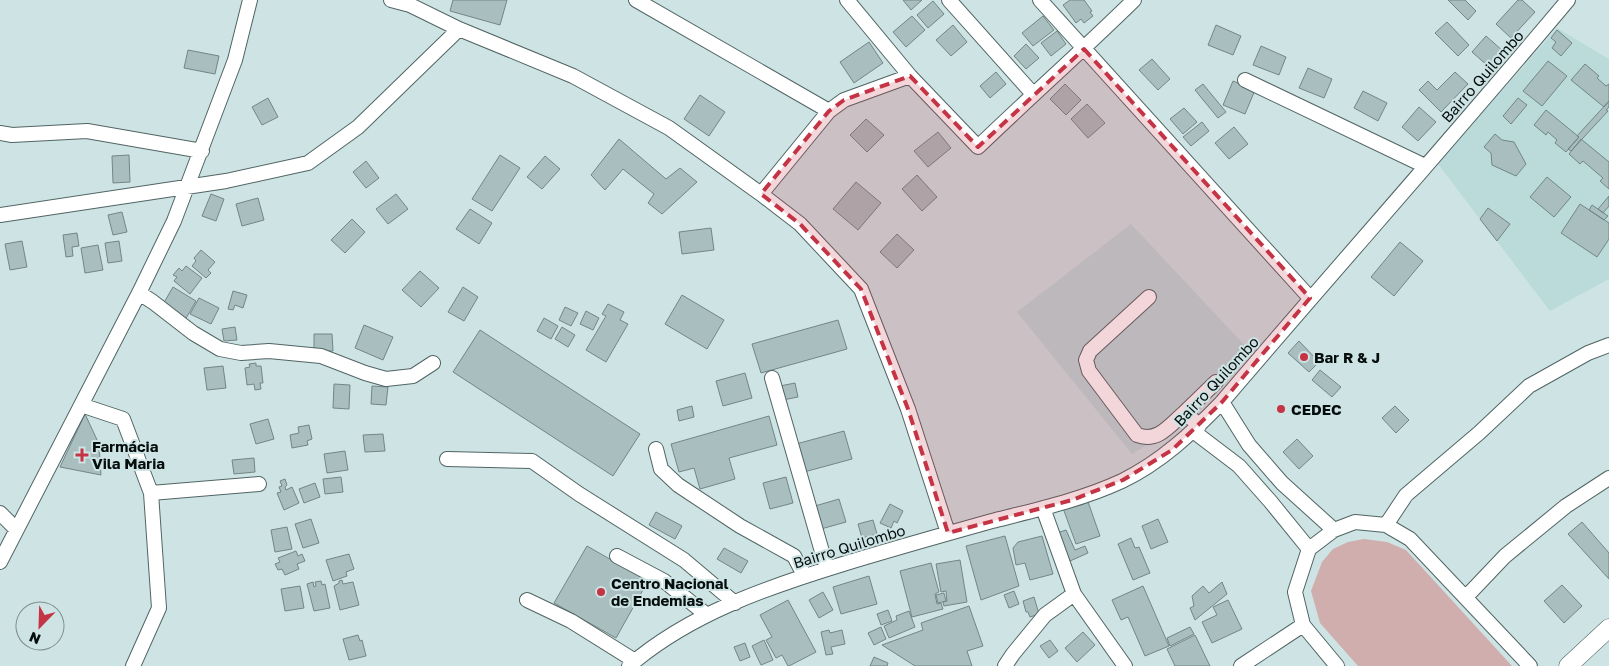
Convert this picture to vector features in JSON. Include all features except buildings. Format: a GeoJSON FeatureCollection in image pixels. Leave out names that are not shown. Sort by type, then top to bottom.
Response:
{"type":"FeatureCollection","features":[{"type":"Feature","properties":{"kind":"main road"},"geometry":{"type":"LineString","coordinates":[[1568,666],[1609,628]]}},
{"type":"Feature","properties":{"kind":"street"},"geometry":{"type":"LineString","coordinates":[[0,562],[139,293],[174,221],[235,60],[250,0]]}},
{"type":"Feature","properties":{"kind":"street"},"geometry":{"type":"LineString","coordinates":[[391,0],[410,5],[459,29],[573,76],[660,124],[761,194],[800,224],[861,289],[908,408],[948,533]]}},
{"type":"Feature","properties":{"kind":"street"},"geometry":{"type":"LineString","coordinates":[[636,0],[829,111]]}},
{"type":"Feature","properties":{"kind":"street"},"geometry":{"type":"LineString","coordinates":[[847,0],[910,76],[978,146],[1084,49],[1134,0]]}},
{"type":"Feature","properties":{"kind":"street"},"geometry":{"type":"LineString","coordinates":[[949,0],[1033,94]]}},
{"type":"Feature","properties":{"kind":"street"},"geometry":{"type":"LineString","coordinates":[[1040,0],[1310,298]]}},
{"type":"Feature","properties":{"kind":"street","name":"Bairro Quilombo"},"geometry":{"type":"LineString","coordinates":[[632,663],[669,636],[707,615],[804,576],[948,533],[1098,492],[1152,464],[1196,428],[1222,402],[1310,298],[1500,82],[1568,0]]}},
{"type":"Feature","properties":{"kind":"street"},"geometry":{"type":"LineString","coordinates":[[0,215],[226,181],[308,163],[358,128],[459,29]]}},
{"type":"Feature","properties":{"kind":"street"},"geometry":{"type":"LineString","coordinates":[[761,194],[829,111],[844,100],[910,76]]}},
{"type":"Feature","properties":{"kind":"street"},"geometry":{"type":"LineString","coordinates":[[1245,80],[1425,166]]}},
{"type":"Feature","properties":{"kind":"street"},"geometry":{"type":"LineString","coordinates":[[0,134],[87,131],[202,151]]}},
{"type":"Feature","properties":{"kind":"street"},"geometry":{"type":"LineString","coordinates":[[139,293],[154,302],[193,333],[220,349],[241,353],[269,352],[321,356],[386,379],[413,376],[433,363]]}},
{"type":"Feature","properties":{"kind":"street"},"geometry":{"type":"LineString","coordinates":[[1149,297],[1090,350],[1086,360],[1089,372],[1137,436],[1147,439],[1158,435],[1216,382]]}},
{"type":"Feature","properties":{"kind":"street"},"geometry":{"type":"LineString","coordinates":[[1386,525],[1406,495],[1479,433],[1529,386],[1588,353],[1609,345]]}},
{"type":"Feature","properties":{"kind":"street"},"geometry":{"type":"LineString","coordinates":[[772,378],[827,569]]}},
{"type":"Feature","properties":{"kind":"street"},"geometry":{"type":"LineString","coordinates":[[1222,402],[1249,445],[1282,483],[1334,530]]}},
{"type":"Feature","properties":{"kind":"street"},"geometry":{"type":"LineString","coordinates":[[81,405],[123,419],[151,493],[159,608],[133,666]]}},
{"type":"Feature","properties":{"kind":"street"},"geometry":{"type":"LineString","coordinates":[[1184,412],[1196,428],[1239,466],[1309,549]]}},
{"type":"Feature","properties":{"kind":"street"},"geometry":{"type":"LineString","coordinates":[[656,449],[661,469],[678,485],[740,526],[794,556],[804,576]]}},
{"type":"Feature","properties":{"kind":"street"},"geometry":{"type":"LineString","coordinates":[[447,459],[532,461],[579,494],[684,560],[735,603]]}},
{"type":"Feature","properties":{"kind":"street"},"geometry":{"type":"LineString","coordinates":[[1466,597],[1505,556],[1566,506],[1609,478]]}},
{"type":"Feature","properties":{"kind":"street"},"geometry":{"type":"LineString","coordinates":[[151,493],[259,484]]}},
{"type":"Feature","properties":{"kind":"street"},"geometry":{"type":"LineString","coordinates":[[1043,508],[1074,594],[1125,666]]}},
{"type":"Feature","properties":{"kind":"street"},"geometry":{"type":"LineString","coordinates":[[0,513],[16,529]]}},
{"type":"Feature","properties":{"kind":"street"},"geometry":{"type":"LineString","coordinates":[[1337,666],[1303,625],[1295,592],[1309,549],[1334,530],[1354,522],[1386,525],[1410,539],[1530,666]]}},
{"type":"Feature","properties":{"kind":"street"},"geometry":{"type":"LineString","coordinates":[[617,556],[664,581],[707,615]]}},
{"type":"Feature","properties":{"kind":"street"},"geometry":{"type":"LineString","coordinates":[[1005,666],[1045,616],[1074,594]]}},
{"type":"Feature","properties":{"kind":"street"},"geometry":{"type":"LineString","coordinates":[[527,600],[571,621],[632,663]]}},
{"type":"Feature","properties":{"kind":"street"},"geometry":{"type":"LineString","coordinates":[[1242,666],[1303,625]]}},
{"type":"Feature","properties":{"kind":"highlighted area"},"geometry":{"type":"Polygon","coordinates":[[[1084,49],[1310,298],[1222,402],[1172,450],[1123,480],[1072,500],[948,533],[908,409],[861,289],[800,224],[761,194],[829,111],[844,100],[910,76],[978,147],[1084,49]]]}},
{"type":"Feature","properties":{"kind":"shaded area"},"geometry":{"type":"Polygon","coordinates":[[[1557,28],[1609,59],[1609,279],[1550,311],[1438,164],[1557,28]]]}},
{"type":"Feature","properties":{"kind":"shaded area"},"geometry":{"type":"Polygon","coordinates":[[[1131,224],[1249,350],[1230,377],[1214,395],[1178,426],[1132,454],[1017,312],[1131,224]]]}},
{"type":"Feature","properties":{"kind":"shaded area"},"geometry":{"type":"Polygon","coordinates":[[[1364,539],[1387,542],[1406,550],[1512,666],[1358,666],[1320,623],[1311,591],[1322,562],[1333,549],[1348,542],[1364,539]]]}},
{"type":"Feature","properties":{"kind":"place","name":"Bar R & J"},"geometry":{"type":"Point","coordinates":[1304,357]}},
{"type":"Feature","properties":{"kind":"place","name":"CEDEC"},"geometry":{"type":"Point","coordinates":[1281,409]}},
{"type":"Feature","properties":{"kind":"place","name":"Farmácia Vila Maria"},"geometry":{"type":"Point","coordinates":[82,455]}},
{"type":"Feature","properties":{"kind":"place","name":"Centro Nacional de Endemias"},"geometry":{"type":"Point","coordinates":[601,592]}}]}
